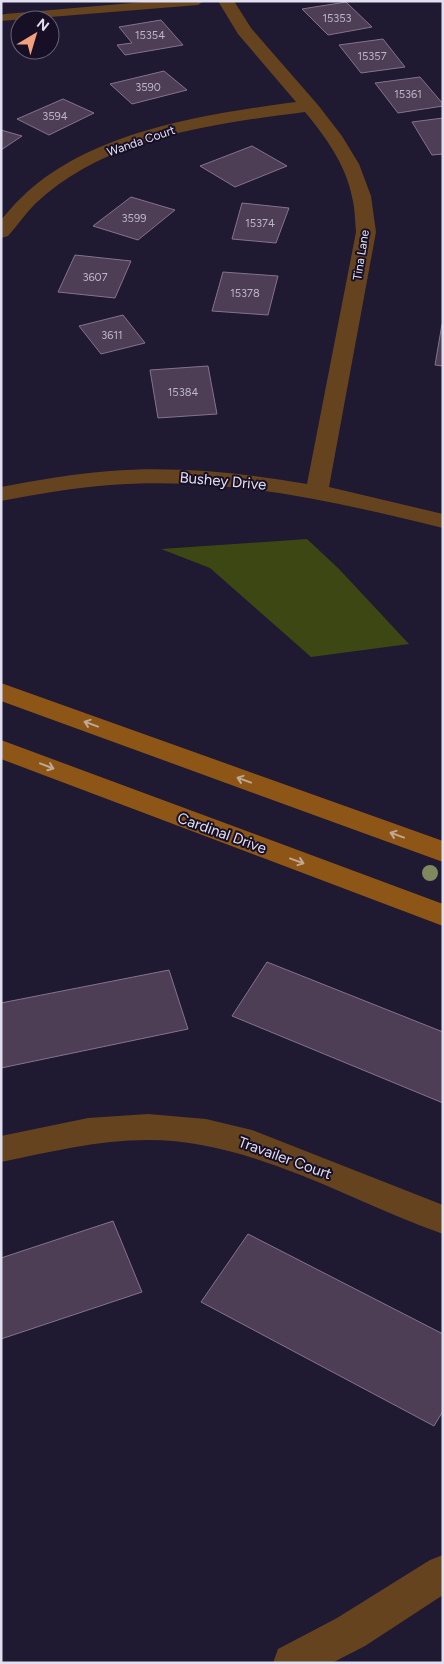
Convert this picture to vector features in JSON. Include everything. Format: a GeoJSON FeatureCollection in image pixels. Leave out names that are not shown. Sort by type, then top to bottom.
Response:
{"type":"FeatureCollection","features":[{"type":"Feature","properties":{"kind":"main road"},"geometry":{"type":"LineString","coordinates":[[1,692],[443,852]]}},
{"type":"Feature","properties":{"kind":"main road","name":"Cardinal Drive"},"geometry":{"type":"LineString","coordinates":[[1,749],[443,915]]}},
{"type":"Feature","properties":{"kind":"street","name":"Tina Lane"},"geometry":{"type":"LineString","coordinates":[[226,1],[242,29],[307,106],[332,132],[350,160],[361,189],[366,220],[365,242],[317,491]]}},
{"type":"Feature","properties":{"kind":"street","name":"Wanda Court"},"geometry":{"type":"LineString","coordinates":[[1,232],[27,202],[54,181],[86,162],[121,146],[201,122],[248,113],[307,106]]}},
{"type":"Feature","properties":{"kind":"street","name":"Bushey Drive"},"geometry":{"type":"LineString","coordinates":[[1,494],[30,487],[98,478],[159,476],[219,479],[317,491],[388,506],[443,521]]}},
{"type":"Feature","properties":{"kind":"street","name":"Travailer Court"},"geometry":{"type":"LineString","coordinates":[[1,1149],[88,1131],[148,1127],[206,1132],[252,1144],[443,1220]]}},
{"type":"Feature","properties":{"kind":"street"},"geometry":{"type":"LineString","coordinates":[[292,1663],[351,1632],[443,1573]]}},
{"type":"Feature","properties":{"kind":"lane"},"geometry":{"type":"LineString","coordinates":[[5,18],[198,1]]}},
{"type":"Feature","properties":{"kind":"green space"},"geometry":{"type":"Polygon","coordinates":[[[307,539],[339,569],[409,644],[311,657],[210,568],[161,549],[307,539]]]}},
{"type":"Feature","properties":{"kind":"building"},"geometry":{"type":"Polygon","coordinates":[[[346,2],[372,27],[328,35],[302,9],[346,2]]]}},
{"type":"Feature","properties":{"kind":"building"},"geometry":{"type":"Polygon","coordinates":[[[161,20],[183,45],[125,55],[117,45],[132,43],[119,27],[161,20]]]}},
{"type":"Feature","properties":{"kind":"building"},"geometry":{"type":"Polygon","coordinates":[[[383,39],[405,67],[361,73],[339,45],[383,39]]]}},
{"type":"Feature","properties":{"kind":"building"},"geometry":{"type":"Polygon","coordinates":[[[164,71],[187,90],[132,104],[110,84],[164,71]]]}},
{"type":"Feature","properties":{"kind":"building"},"geometry":{"type":"Polygon","coordinates":[[[420,77],[443,106],[398,113],[375,83],[420,77]]]}},
{"type":"Feature","properties":{"kind":"building"},"geometry":{"type":"Polygon","coordinates":[[[63,99],[94,113],[49,135],[17,119],[63,99]]]}},
{"type":"Feature","properties":{"kind":"building"},"geometry":{"type":"Polygon","coordinates":[[[443,118],[443,154],[432,155],[412,122],[443,118]]]}},
{"type":"Feature","properties":{"kind":"building"},"geometry":{"type":"Polygon","coordinates":[[[1,130],[22,136],[1,150],[1,130]]]}},
{"type":"Feature","properties":{"kind":"building"},"geometry":{"type":"Polygon","coordinates":[[[252,146],[287,166],[235,187],[200,166],[252,146]]]}},
{"type":"Feature","properties":{"kind":"building"},"geometry":{"type":"Polygon","coordinates":[[[131,197],[175,210],[138,240],[93,226],[131,197]]]}},
{"type":"Feature","properties":{"kind":"building"},"geometry":{"type":"Polygon","coordinates":[[[242,203],[289,208],[276,243],[232,239],[242,203]]]}},
{"type":"Feature","properties":{"kind":"building"},"geometry":{"type":"Polygon","coordinates":[[[75,255],[131,261],[115,298],[58,292],[75,255]]]}},
{"type":"Feature","properties":{"kind":"building"},"geometry":{"type":"Polygon","coordinates":[[[223,272],[278,276],[268,315],[212,311],[223,272]]]}},
{"type":"Feature","properties":{"kind":"building"},"geometry":{"type":"Polygon","coordinates":[[[123,315],[145,343],[101,354],[79,326],[123,315]]]}},
{"type":"Feature","properties":{"kind":"building"},"geometry":{"type":"Polygon","coordinates":[[[443,324],[443,366],[435,365],[443,324]]]}},
{"type":"Feature","properties":{"kind":"building"},"geometry":{"type":"Polygon","coordinates":[[[208,366],[217,414],[158,418],[150,370],[208,366]]]}},
{"type":"Feature","properties":{"kind":"building"},"geometry":{"type":"Polygon","coordinates":[[[267,962],[443,1032],[443,1103],[232,1016],[267,962]]]}},
{"type":"Feature","properties":{"kind":"building"},"geometry":{"type":"Polygon","coordinates":[[[169,970],[188,1029],[1,1068],[1,1003],[169,970]]]}},
{"type":"Feature","properties":{"kind":"building"},"geometry":{"type":"Polygon","coordinates":[[[113,1221],[142,1292],[1,1339],[1,1258],[113,1221]]]}},
{"type":"Feature","properties":{"kind":"building"},"geometry":{"type":"Polygon","coordinates":[[[248,1234],[443,1334],[443,1411],[434,1426],[201,1302],[248,1234]]]}}]}
